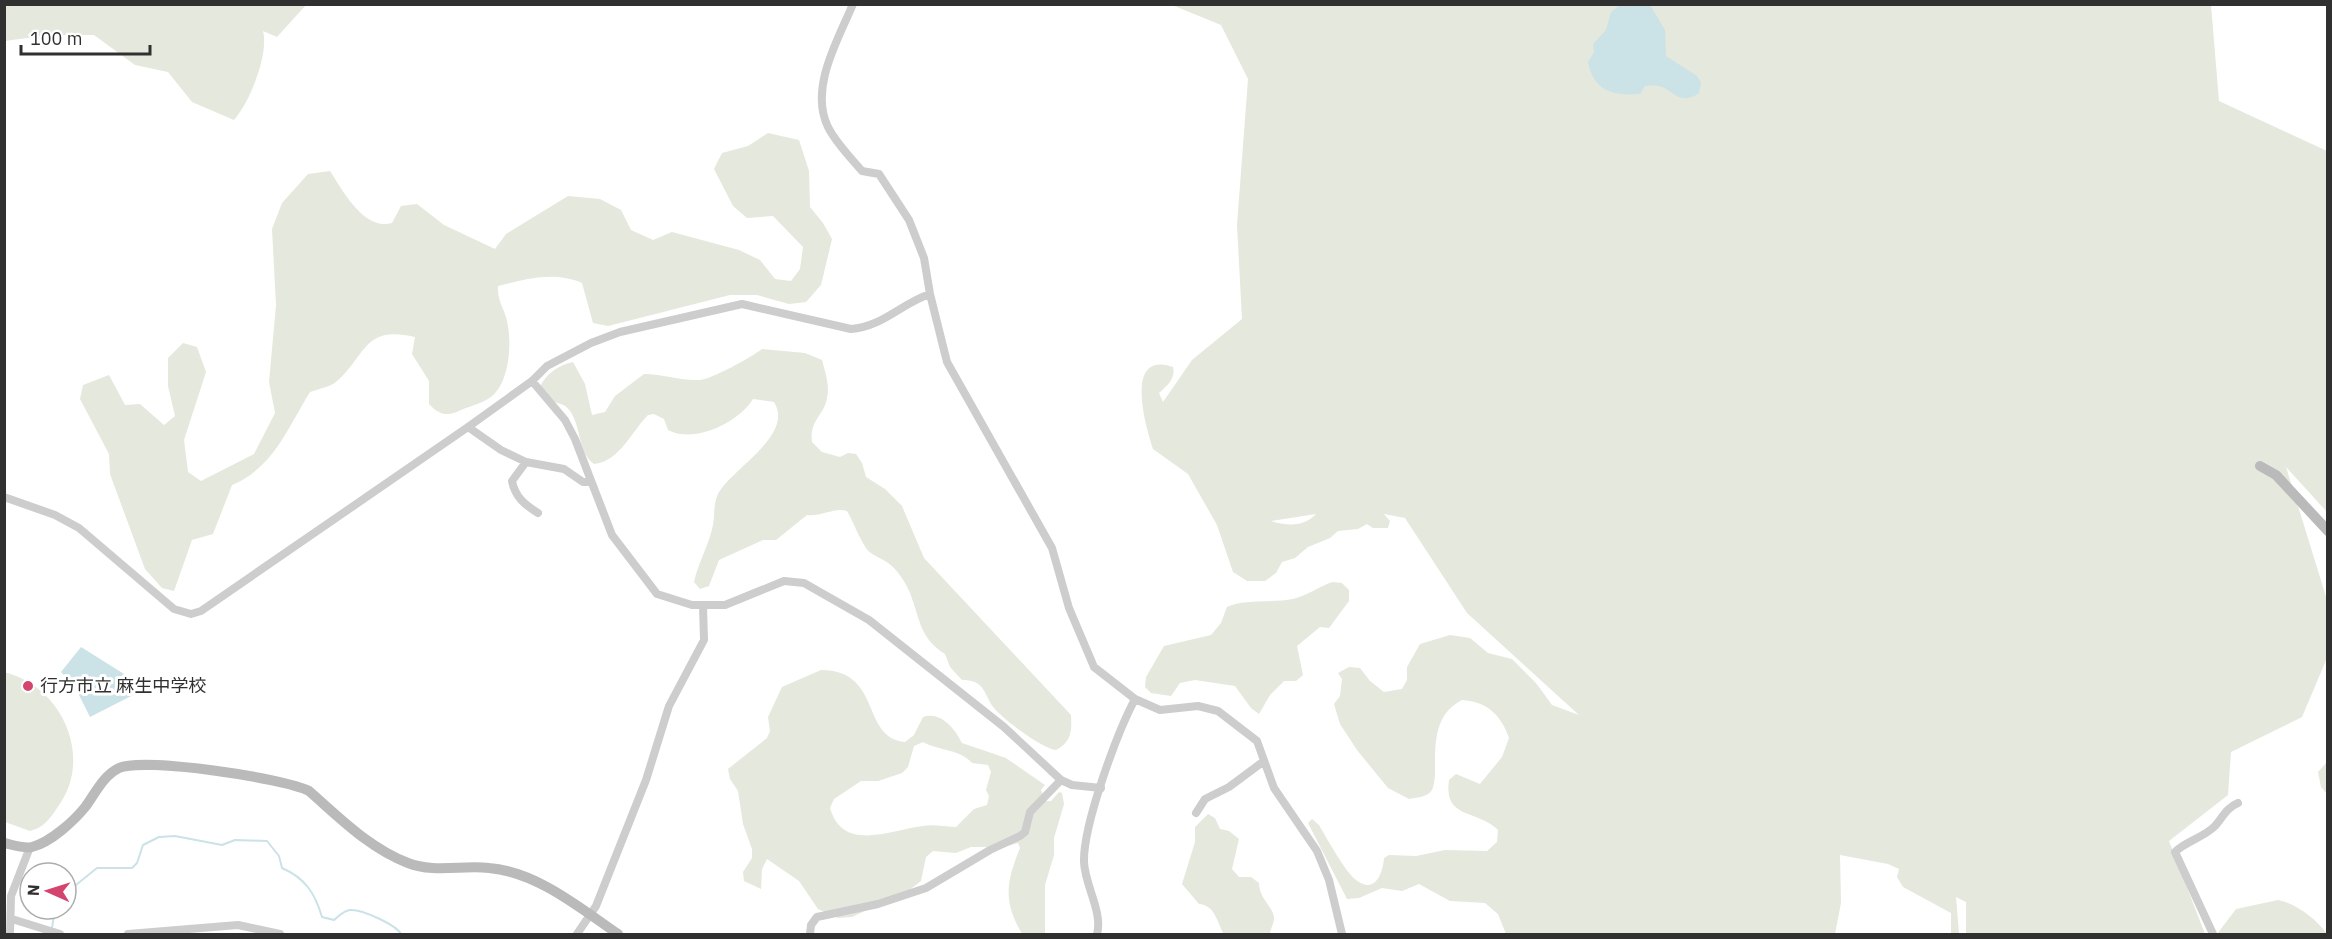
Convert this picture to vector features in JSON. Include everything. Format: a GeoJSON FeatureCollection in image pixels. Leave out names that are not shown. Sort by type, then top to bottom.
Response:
{"type":"FeatureCollection","features":[{"type":"Feature","properties":{"kind":"street"},"geometry":{"type":"LineString","coordinates":[[853,4],[823,82],[822,111],[833,137],[862,171],[879,174],[909,220],[924,258],[930,294],[947,362],[1052,548],[1069,608],[1088,657],[1101,675],[1135,699],[1160,710],[1198,706],[1218,711],[1243,727],[1257,741],[1274,788],[1317,851],[1329,880],[1342,934]]}},
{"type":"Feature","properties":{"kind":"street"},"geometry":{"type":"LineString","coordinates":[[4,497],[55,515],[79,528],[174,609],[191,614],[201,611],[468,427],[532,381],[547,366],[567,354],[620,332],[729,306],[757,306],[851,329],[860,328],[876,324],[915,299],[930,294]]}},
{"type":"Feature","properties":{"kind":"street"},"geometry":{"type":"LineString","coordinates":[[532,381],[565,420],[612,536],[657,594],[677,602],[703,606],[725,605],[784,581],[804,583],[869,620],[1004,727],[1061,780],[1072,785],[1101,788]]}},
{"type":"Feature","properties":{"kind":"street"},"geometry":{"type":"LineString","coordinates":[[468,427],[501,450],[526,462],[564,469],[583,482],[591,482]]}},
{"type":"Feature","properties":{"kind":"street"},"geometry":{"type":"LineString","coordinates":[[526,462],[512,481],[525,505],[538,513]]}},
{"type":"Feature","properties":{"kind":"street"},"geometry":{"type":"LineString","coordinates":[[2260,466],[2276,475],[2328,531]]}},
{"type":"Feature","properties":{"kind":"street"},"geometry":{"type":"LineString","coordinates":[[577,934],[596,906],[646,780],[669,706],[704,640],[703,606]]}},
{"type":"Feature","properties":{"kind":"street"},"geometry":{"type":"LineString","coordinates":[[1096,934],[1099,926],[1084,863],[1086,844],[1101,788],[1126,716],[1135,699]]}},
{"type":"Feature","properties":{"kind":"street"},"geometry":{"type":"LineString","coordinates":[[1197,813],[1205,799],[1229,787],[1264,761]]}},
{"type":"Feature","properties":{"kind":"street"},"geometry":{"type":"LineString","coordinates":[[10,934],[11,896],[30,848],[58,831],[80,813],[114,771],[138,764],[164,765],[299,786],[309,791],[363,839],[403,861],[428,868],[477,867],[509,872],[544,886],[618,934]]}},
{"type":"Feature","properties":{"kind":"street"},"geometry":{"type":"LineString","coordinates":[[810,934],[811,925],[817,916],[878,904],[926,888],[990,850],[1020,836],[1025,832],[1030,812],[1061,780]]}},
{"type":"Feature","properties":{"kind":"street"},"geometry":{"type":"LineString","coordinates":[[2213,934],[2175,852],[2181,845],[2207,832],[2222,814],[2238,803]]}},
{"type":"Feature","properties":{"kind":"street"},"geometry":{"type":"LineString","coordinates":[[4,843],[30,848]]}},
{"type":"Feature","properties":{"kind":"street"},"geometry":{"type":"LineString","coordinates":[[12,919],[60,934]]}},
{"type":"Feature","properties":{"kind":"street"},"geometry":{"type":"LineString","coordinates":[[128,934],[248,925],[280,934]]}},
{"type":"Feature","properties":{"kind":"shaded area"},"geometry":{"type":"Polygon","coordinates":[[[4,5],[306,5],[277,37],[263,31],[261,65],[252,90],[234,120],[192,102],[168,72],[135,65],[94,35],[49,35],[5,41],[4,5]]]}},
{"type":"Feature","properties":{"kind":"shaded area"},"geometry":{"type":"Polygon","coordinates":[[[1172,5],[2211,5],[2219,101],[2327,151],[2327,512],[2286,467],[2327,600],[2327,658],[2302,717],[2231,752],[2228,795],[2169,841],[2205,934],[1966,934],[1966,902],[1956,897],[1959,934],[1951,934],[1951,913],[1903,887],[1897,877],[1899,869],[1888,864],[1840,855],[1841,903],[1835,934],[1506,934],[1498,914],[1485,903],[1450,901],[1419,884],[1402,891],[1382,888],[1359,898],[1347,899],[1308,823],[1312,819],[1319,825],[1352,876],[1368,885],[1373,884],[1380,876],[1384,858],[1389,855],[1416,856],[1445,850],[1487,851],[1497,842],[1498,830],[1490,823],[1457,808],[1451,802],[1449,780],[1456,774],[1480,784],[1502,757],[1509,738],[1502,723],[1492,711],[1471,701],[1462,700],[1449,710],[1441,723],[1435,752],[1433,788],[1426,795],[1409,799],[1388,788],[1357,750],[1340,724],[1334,704],[1340,696],[1342,679],[1338,673],[1349,667],[1360,668],[1370,681],[1384,692],[1402,689],[1407,680],[1407,667],[1420,644],[1450,635],[1470,638],[1488,653],[1512,659],[1536,683],[1552,705],[1579,715],[1467,613],[1405,518],[1384,514],[1390,521],[1388,528],[1373,528],[1367,524],[1358,529],[1338,531],[1330,538],[1308,547],[1295,558],[1282,562],[1276,573],[1265,581],[1247,581],[1233,572],[1217,525],[1188,474],[1153,449],[1146,424],[1142,393],[1143,379],[1148,369],[1158,365],[1173,367],[1172,378],[1159,393],[1163,402],[1192,360],[1242,319],[1237,225],[1248,79],[1221,25],[1172,5]],[[1316,514],[1271,521],[1295,524],[1316,514]]]}},
{"type":"Feature","properties":{"kind":"shaded area"},"geometry":{"type":"Polygon","coordinates":[[[768,133],[799,140],[809,171],[810,207],[832,239],[821,285],[806,302],[789,304],[757,295],[730,295],[608,326],[593,323],[582,283],[571,279],[550,277],[498,286],[509,330],[509,350],[506,372],[491,397],[452,414],[436,411],[429,404],[429,381],[412,354],[415,337],[398,334],[375,339],[336,382],[310,392],[269,457],[259,468],[232,485],[213,534],[192,540],[174,591],[162,588],[145,569],[110,474],[109,454],[80,399],[83,385],[109,375],[125,405],[140,404],[164,425],[175,416],[168,386],[168,358],[183,343],[197,347],[206,372],[184,440],[188,472],[201,481],[254,454],[275,413],[269,382],[276,305],[272,229],[282,203],[308,174],[330,171],[355,208],[372,221],[382,224],[392,223],[401,206],[417,204],[444,225],[495,249],[506,234],[568,196],[600,199],[621,210],[631,230],[653,240],[672,232],[739,250],[760,260],[775,279],[791,281],[800,269],[803,247],[773,216],[747,218],[733,206],[714,169],[722,153],[748,146],[768,133]]]}},
{"type":"Feature","properties":{"kind":"shaded area"},"geometry":{"type":"Polygon","coordinates":[[[762,349],[805,353],[822,360],[828,393],[813,428],[812,442],[822,452],[840,457],[848,453],[856,454],[862,463],[866,477],[885,489],[902,506],[924,558],[1071,715],[1070,736],[1065,744],[1056,750],[1041,744],[995,710],[981,686],[969,680],[962,680],[950,667],[945,654],[936,648],[925,634],[910,593],[898,572],[868,550],[847,511],[838,510],[807,515],[776,540],[763,540],[719,560],[709,586],[700,589],[694,582],[714,521],[718,494],[769,439],[776,427],[778,414],[774,402],[753,399],[737,416],[715,429],[702,433],[679,434],[668,430],[664,419],[654,414],[648,415],[618,452],[603,462],[594,464],[585,453],[574,418],[568,408],[549,399],[539,390],[544,380],[552,372],[573,362],[585,384],[592,415],[605,412],[615,396],[644,374],[706,379],[762,349]]]}},
{"type":"Feature","properties":{"kind":"shaded area"},"geometry":{"type":"Polygon","coordinates":[[[1332,582],[1342,583],[1349,590],[1349,601],[1329,628],[1320,627],[1297,646],[1303,675],[1296,681],[1284,681],[1270,695],[1259,714],[1251,708],[1235,686],[1195,680],[1180,683],[1171,696],[1151,693],[1145,687],[1146,677],[1164,646],[1211,635],[1221,623],[1227,607],[1241,603],[1293,599],[1332,582]]]}},
{"type":"Feature","properties":{"kind":"shaded area"},"geometry":{"type":"Polygon","coordinates":[[[821,670],[841,673],[854,681],[863,692],[882,729],[891,738],[905,742],[914,735],[923,717],[936,717],[947,722],[962,743],[1006,758],[1045,785],[1041,790],[1046,801],[1051,801],[1059,792],[1062,793],[1064,804],[1054,838],[1054,855],[1045,885],[1045,934],[1022,934],[1009,902],[1009,882],[1020,848],[1018,843],[1004,847],[971,847],[956,853],[933,851],[926,857],[921,881],[908,891],[852,917],[838,918],[818,909],[799,881],[767,859],[762,869],[761,889],[744,881],[743,872],[752,858],[752,849],[743,824],[738,791],[730,779],[728,769],[767,738],[770,731],[768,717],[782,687],[821,670]],[[923,742],[914,746],[908,767],[902,773],[878,781],[861,781],[834,799],[830,808],[836,822],[845,830],[856,835],[882,834],[927,825],[956,827],[974,809],[987,805],[989,796],[986,790],[991,772],[988,765],[972,763],[962,755],[923,742]]]}},
{"type":"Feature","properties":{"kind":"shaded area"},"geometry":{"type":"Polygon","coordinates":[[[4,672],[24,680],[42,692],[56,708],[66,726],[72,747],[73,768],[68,788],[49,819],[39,828],[30,831],[5,822],[4,672]]]}},
{"type":"Feature","properties":{"kind":"shaded area"},"geometry":{"type":"Polygon","coordinates":[[[2327,762],[2327,794],[2321,787],[2318,772],[2327,762]]]}},
{"type":"Feature","properties":{"kind":"shaded area"},"geometry":{"type":"Polygon","coordinates":[[[1208,814],[1215,818],[1220,829],[1229,831],[1239,839],[1232,869],[1239,877],[1251,877],[1259,883],[1261,894],[1274,915],[1270,934],[1223,933],[1212,910],[1199,904],[1182,884],[1195,842],[1195,827],[1208,814]]]}},
{"type":"Feature","properties":{"kind":"shaded area"},"geometry":{"type":"Polygon","coordinates":[[[2278,900],[2306,913],[2327,934],[2217,934],[2236,909],[2278,900]]]}},
{"type":"Feature","properties":{"kind":"water"},"geometry":{"type":"Polygon","coordinates":[[[1620,5],[1650,5],[1665,30],[1666,56],[1697,76],[1701,83],[1699,93],[1692,97],[1681,98],[1659,86],[1645,86],[1640,94],[1621,94],[1606,90],[1595,80],[1588,62],[1594,52],[1593,44],[1606,30],[1611,12],[1620,5]]]}},
{"type":"Feature","properties":{"kind":"water"},"geometry":{"type":"Polygon","coordinates":[[[81,647],[140,684],[141,691],[90,717],[75,687],[61,672],[81,647]]]}},
{"type":"Feature","properties":{"kind":"waterway"},"geometry":{"type":"LineString","coordinates":[[78,883],[97,868],[132,868],[137,863],[143,845],[159,837],[175,836],[222,845],[235,840],[267,841],[279,856],[282,868],[297,876],[308,887],[322,917],[334,920],[345,911],[355,910],[386,922],[401,934]]}},
{"type":"Feature","properties":{"kind":"waterway"},"geometry":{"type":"LineString","coordinates":[[52,928],[53,921]]}},
{"type":"Feature","properties":{"kind":"place","name":"行方市立 麻生中学校"},"geometry":{"type":"Point","coordinates":[28,686]}}]}
